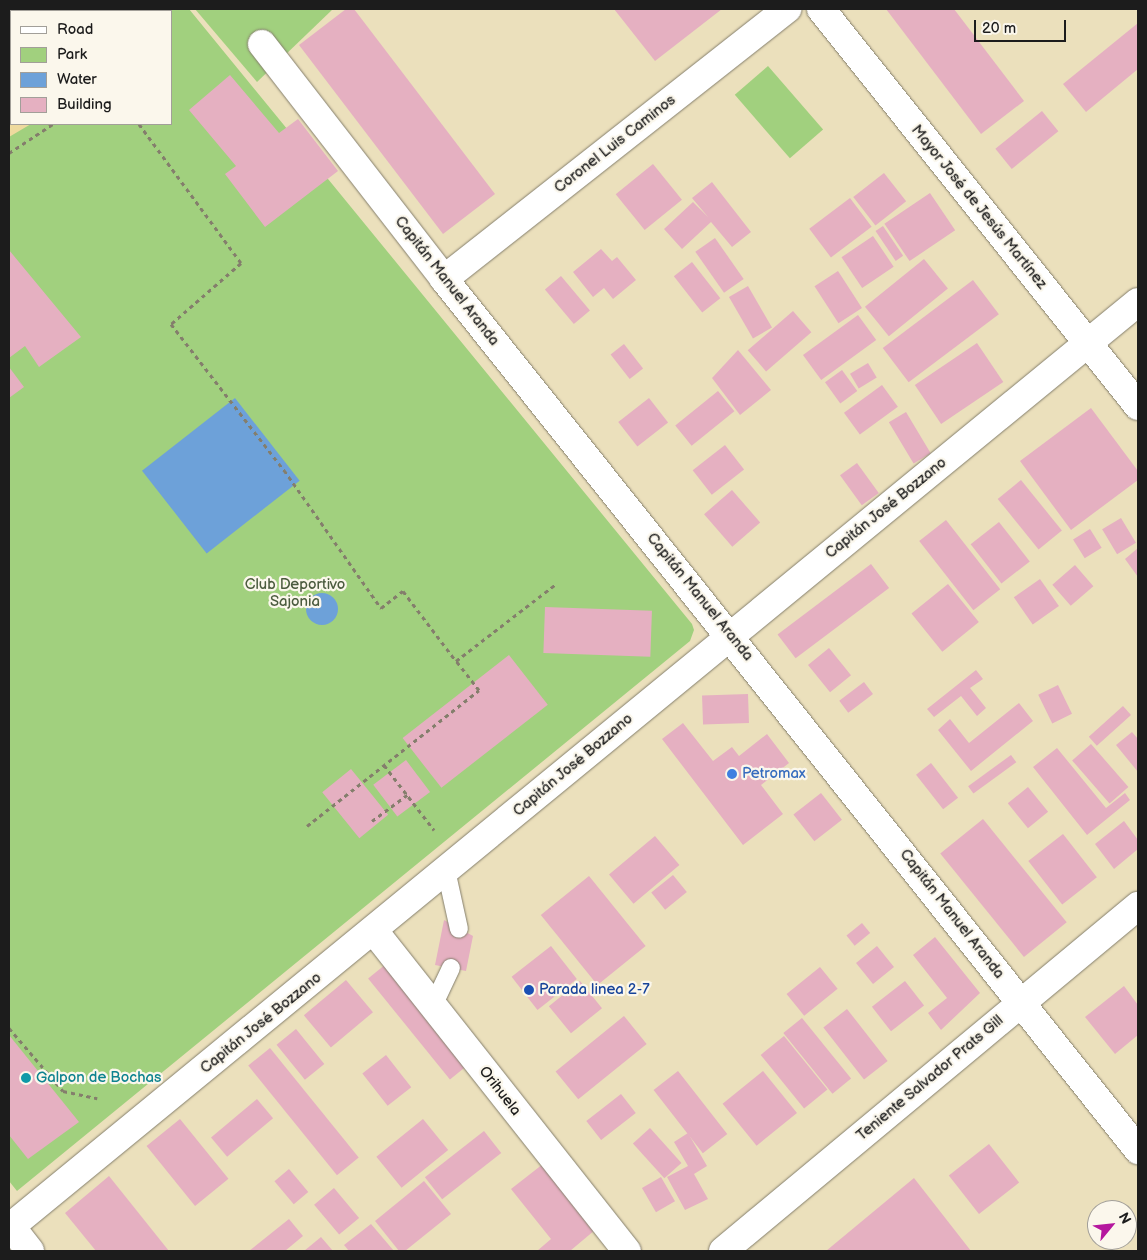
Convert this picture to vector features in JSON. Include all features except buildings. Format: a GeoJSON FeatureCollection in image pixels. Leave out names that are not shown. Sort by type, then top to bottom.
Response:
{"type":"FeatureCollection","features":[{"type":"Feature","properties":{"kind":"street","name":"Coronel Luis Caminos"},"geometry":{"type":"LineString","coordinates":[[444,279],[787,9]]}},
{"type":"Feature","properties":{"kind":"street","name":"Mayor José de Jesús Martínez"},"geometry":{"type":"LineString","coordinates":[[821,9],[1138,406]]}},
{"type":"Feature","properties":{"kind":"street","name":"Capitán Manuel Aranda"},"geometry":{"type":"LineString","coordinates":[[262,44],[444,279],[730,634],[1138,1150]]}},
{"type":"Feature","properties":{"kind":"street","name":"Capitán José Bozzano"},"geometry":{"type":"LineString","coordinates":[[9,1226],[374,931],[730,634],[1138,302]]}},
{"type":"Feature","properties":{"kind":"street","name":"Teniente Salvador Prats Gill"},"geometry":{"type":"LineString","coordinates":[[723,1251],[1138,906]]}},
{"type":"Feature","properties":{"kind":"street","name":"Orihuela"},"geometry":{"type":"LineString","coordinates":[[374,931],[627,1251]]}},
{"type":"Feature","properties":{"kind":"street"},"geometry":{"type":"LineString","coordinates":[[9,1226],[30,1251]]}},
{"type":"Feature","properties":{"kind":"lane"},"geometry":{"type":"LineString","coordinates":[[446,870],[459,929]]}},
{"type":"Feature","properties":{"kind":"lane"},"geometry":{"type":"LineString","coordinates":[[433,1006],[451,968]]}},
{"type":"Feature","properties":{"kind":"path"},"geometry":{"type":"LineString","coordinates":[[9,153],[51,125]]}},
{"type":"Feature","properties":{"kind":"path"},"geometry":{"type":"LineString","coordinates":[[140,125],[241,263],[171,324],[284,470],[381,608],[403,591],[479,690],[307,826]]}},
{"type":"Feature","properties":{"kind":"path"},"geometry":{"type":"LineString","coordinates":[[456,661],[556,584]]}},
{"type":"Feature","properties":{"kind":"path"},"geometry":{"type":"LineString","coordinates":[[384,765],[434,830]]}},
{"type":"Feature","properties":{"kind":"path"},"geometry":{"type":"LineString","coordinates":[[372,821],[407,795]]}},
{"type":"Feature","properties":{"kind":"path"},"geometry":{"type":"LineString","coordinates":[[9,1028],[63,1091],[96,1098]]}},
{"type":"Feature","properties":{"kind":"green space","name":"Club Deportivo Sajonia"},"geometry":{"type":"Polygon","coordinates":[[[9,9],[189,9],[692,624],[694,630],[690,641],[17,1191],[9,1181],[9,9]]]}},
{"type":"Feature","properties":{"kind":"green space"},"geometry":{"type":"Polygon","coordinates":[[[195,9],[333,9],[257,82],[195,9]]]}},
{"type":"Feature","properties":{"kind":"green space"},"geometry":{"type":"Polygon","coordinates":[[[768,66],[823,129],[790,158],[735,95],[768,66]]]}},
{"type":"Feature","properties":{"kind":"sand"},"geometry":{"type":"Polygon","coordinates":[[[9,9],[50,10],[10,10],[10,125],[29,125],[9,137],[9,9]]]}},
{"type":"Feature","properties":{"kind":"water"},"geometry":{"type":"Polygon","coordinates":[[[235,398],[300,481],[207,553],[142,471],[235,398]]]}},
{"type":"Feature","properties":{"kind":"water"},"geometry":{"type":"Polygon","coordinates":[[[322,593],[328,594],[333,598],[337,603],[337,615],[333,620],[328,624],[322,625],[316,624],[311,620],[307,615],[306,609],[307,603],[311,598],[316,594],[322,593]]]}},
{"type":"Feature","properties":{"kind":"place","name":"Petromax"},"geometry":{"type":"Point","coordinates":[732,774]}},
{"type":"Feature","properties":{"kind":"place","name":"Parada linea 2-7"},"geometry":{"type":"Point","coordinates":[529,990]}},
{"type":"Feature","properties":{"kind":"place","name":"Galpon de Bochas"},"geometry":{"type":"Point","coordinates":[26,1078]}}]}
